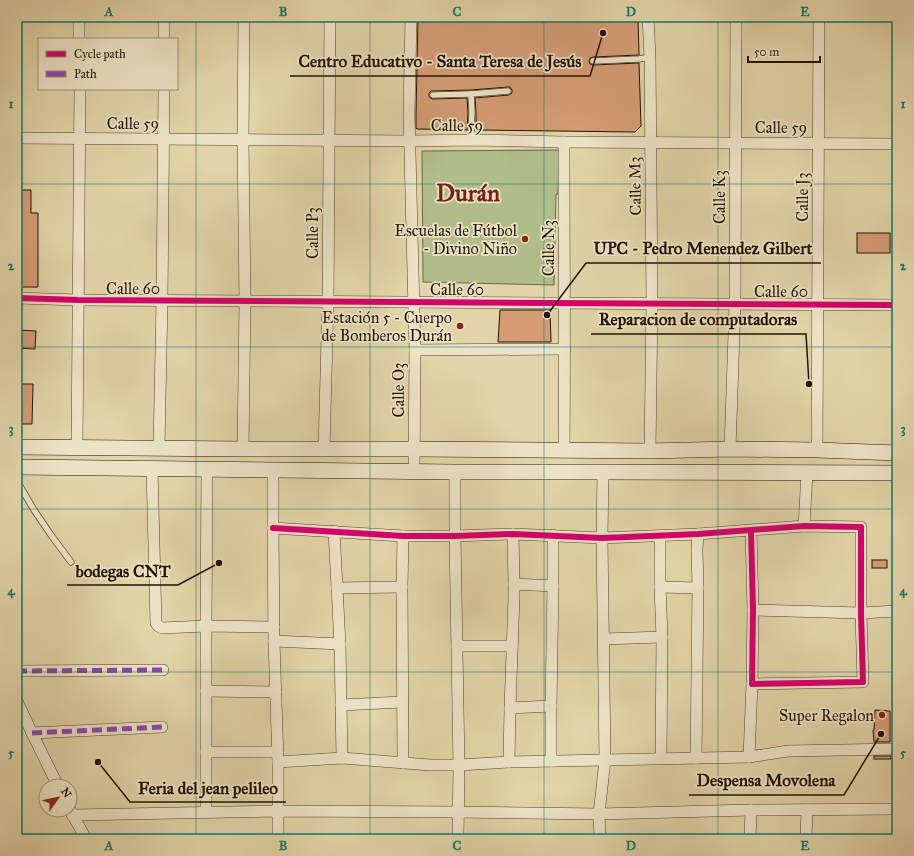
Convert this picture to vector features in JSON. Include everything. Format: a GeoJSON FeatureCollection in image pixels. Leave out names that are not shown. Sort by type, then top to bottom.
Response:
{"type":"FeatureCollection","features":[{"type":"Feature","properties":{"kind":"street"},"geometry":{"type":"LineString","coordinates":[[80,17],[80,38]]}},
{"type":"Feature","properties":{"kind":"street"},"geometry":{"type":"LineString","coordinates":[[164,17],[164,38]]}},
{"type":"Feature","properties":{"kind":"street"},"geometry":{"type":"LineString","coordinates":[[243,449],[244,17]]}},
{"type":"Feature","properties":{"kind":"street","name":"Calle P3"},"geometry":{"type":"LineString","coordinates":[[324,449],[328,302],[330,17]]}},
{"type":"Feature","properties":{"kind":"street","name":"Calle O3"},"geometry":{"type":"LineString","coordinates":[[411,17],[410,141],[414,350],[414,472]]}},
{"type":"Feature","properties":{"kind":"street","name":"Calle M3"},"geometry":{"type":"LineString","coordinates":[[648,17],[650,57],[652,303],[650,451]]}},
{"type":"Feature","properties":{"kind":"street","name":"Calle K3"},"geometry":{"type":"LineString","coordinates":[[730,449],[735,304],[736,17]]}},
{"type":"Feature","properties":{"kind":"street","name":"Calle J3"},"geometry":{"type":"LineString","coordinates":[[817,450],[819,17]]}},
{"type":"Feature","properties":{"kind":"street"},"geometry":{"type":"LineString","coordinates":[[77,447],[80,90]]}},
{"type":"Feature","properties":{"kind":"street"},"geometry":{"type":"LineString","coordinates":[[159,448],[164,90]]}},
{"type":"Feature","properties":{"kind":"street","name":"Calle 59"},"geometry":{"type":"LineString","coordinates":[[17,138],[897,144]]}},
{"type":"Feature","properties":{"kind":"street","name":"Calle N3"},"geometry":{"type":"LineString","coordinates":[[564,142],[564,451]]}},
{"type":"Feature","properties":{"kind":"street","name":"Calle 60"},"geometry":{"type":"LineString","coordinates":[[17,298],[162,301],[897,304]]}},
{"type":"Feature","properties":{"kind":"street"},"geometry":{"type":"LineString","coordinates":[[414,350],[565,349]]}},
{"type":"Feature","properties":{"kind":"street"},"geometry":{"type":"LineString","coordinates":[[17,447],[564,451],[730,449],[897,453]]}},
{"type":"Feature","properties":{"kind":"street"},"geometry":{"type":"LineString","coordinates":[[17,467],[414,472],[897,474]]}},
{"type":"Feature","properties":{"kind":"street"},"geometry":{"type":"LineString","coordinates":[[152,469],[156,623],[158,626],[162,628],[206,626],[274,627]]}},
{"type":"Feature","properties":{"kind":"street"},"geometry":{"type":"LineString","coordinates":[[206,469],[206,812]]}},
{"type":"Feature","properties":{"kind":"street"},"geometry":{"type":"LineString","coordinates":[[273,470],[272,528],[278,757],[278,839]]}},
{"type":"Feature","properties":{"kind":"street"},"geometry":{"type":"LineString","coordinates":[[455,472],[459,766],[458,839]]}},
{"type":"Feature","properties":{"kind":"street"},"geometry":{"type":"LineString","coordinates":[[600,839],[599,814],[605,760],[602,538],[603,472]]}},
{"type":"Feature","properties":{"kind":"street"},"geometry":{"type":"LineString","coordinates":[[804,526],[807,473]]}},
{"type":"Feature","properties":{"kind":"street"},"geometry":{"type":"LineString","coordinates":[[272,528],[403,536],[513,534],[602,538],[698,534],[804,526],[861,527],[863,682],[752,684]]}},
{"type":"Feature","properties":{"kind":"street"},"geometry":{"type":"LineString","coordinates":[[749,757],[753,610],[751,530]]}},
{"type":"Feature","properties":{"kind":"street"},"geometry":{"type":"LineString","coordinates":[[334,531],[340,644],[342,758]]}},
{"type":"Feature","properties":{"kind":"street"},"geometry":{"type":"LineString","coordinates":[[509,762],[514,597],[513,534]]}},
{"type":"Feature","properties":{"kind":"street"},"geometry":{"type":"LineString","coordinates":[[696,758],[698,534]]}},
{"type":"Feature","properties":{"kind":"street"},"geometry":{"type":"LineString","coordinates":[[551,761],[553,535]]}},
{"type":"Feature","properties":{"kind":"street"},"geometry":{"type":"LineString","coordinates":[[403,536],[403,763]]}},
{"type":"Feature","properties":{"kind":"street"},"geometry":{"type":"LineString","coordinates":[[660,536],[662,637],[661,758]]}},
{"type":"Feature","properties":{"kind":"street"},"geometry":{"type":"LineString","coordinates":[[514,584],[553,586]]}},
{"type":"Feature","properties":{"kind":"street"},"geometry":{"type":"LineString","coordinates":[[337,588],[402,587]]}},
{"type":"Feature","properties":{"kind":"street"},"geometry":{"type":"LineString","coordinates":[[660,587],[698,588]]}},
{"type":"Feature","properties":{"kind":"street"},"geometry":{"type":"LineString","coordinates":[[753,610],[861,613],[897,611]]}},
{"type":"Feature","properties":{"kind":"street"},"geometry":{"type":"LineString","coordinates":[[604,639],[662,637]]}},
{"type":"Feature","properties":{"kind":"street"},"geometry":{"type":"LineString","coordinates":[[274,641],[340,644]]}},
{"type":"Feature","properties":{"kind":"street"},"geometry":{"type":"LineString","coordinates":[[457,646],[512,646]]}},
{"type":"Feature","properties":{"kind":"street"},"geometry":{"type":"LineString","coordinates":[[17,671],[162,670]]}},
{"type":"Feature","properties":{"kind":"street"},"geometry":{"type":"LineString","coordinates":[[206,691],[276,692]]}},
{"type":"Feature","properties":{"kind":"street"},"geometry":{"type":"LineString","coordinates":[[17,701],[54,778]]}},
{"type":"Feature","properties":{"kind":"street"},"geometry":{"type":"LineString","coordinates":[[341,705],[402,702]]}},
{"type":"Feature","properties":{"kind":"street"},"geometry":{"type":"LineString","coordinates":[[510,708],[551,706]]}},
{"type":"Feature","properties":{"kind":"street"},"geometry":{"type":"LineString","coordinates":[[32,733],[162,727]]}},
{"type":"Feature","properties":{"kind":"street"},"geometry":{"type":"LineString","coordinates":[[206,752],[278,757],[342,758],[459,766],[509,762],[749,757],[788,751],[897,748]]}},
{"type":"Feature","properties":{"kind":"street"},"geometry":{"type":"LineString","coordinates":[[78,812],[278,811],[599,814],[751,810],[897,809]]}},
{"type":"Feature","properties":{"kind":"street"},"geometry":{"type":"LineString","coordinates":[[750,839],[751,810]]}},
{"type":"Feature","properties":{"kind":"street"},"geometry":{"type":"LineString","coordinates":[[806,839],[807,810]]}},
{"type":"Feature","properties":{"kind":"street"},"geometry":{"type":"LineString","coordinates":[[74,818],[86,839]]}},
{"type":"Feature","properties":{"kind":"lane"},"geometry":{"type":"LineString","coordinates":[[593,61],[639,59],[650,57]]}},
{"type":"Feature","properties":{"kind":"lane"},"geometry":{"type":"LineString","coordinates":[[433,95],[508,91]]}},
{"type":"Feature","properties":{"kind":"lane"},"geometry":{"type":"LineString","coordinates":[[470,94],[472,112],[471,129],[474,140]]}},
{"type":"Feature","properties":{"kind":"lane"},"geometry":{"type":"LineString","coordinates":[[17,481],[34,510],[71,562]]}},
{"type":"Feature","properties":{"kind":"green space"},"geometry":{"type":"Polygon","coordinates":[[[559,150],[558,194],[556,194],[554,285],[423,282],[422,151],[559,150]]]}},
{"type":"Feature","properties":{"kind":"building"},"geometry":{"type":"Polygon","coordinates":[[[418,17],[638,17],[639,55],[593,57],[590,58],[589,61],[590,64],[593,65],[639,63],[641,126],[635,132],[476,130],[475,98],[509,95],[512,93],[512,90],[508,87],[431,91],[429,96],[433,99],[467,98],[467,130],[417,129],[418,17]]]}},
{"type":"Feature","properties":{"kind":"building"},"geometry":{"type":"Polygon","coordinates":[[[17,190],[31,190],[31,213],[38,213],[38,287],[17,287],[17,190]]]}},
{"type":"Feature","properties":{"kind":"building"},"geometry":{"type":"Polygon","coordinates":[[[857,233],[890,233],[890,253],[857,253],[857,233]]]}},
{"type":"Feature","properties":{"kind":"building"},"geometry":{"type":"Polygon","coordinates":[[[500,310],[550,310],[551,342],[498,342],[500,310]]]}},
{"type":"Feature","properties":{"kind":"building"},"geometry":{"type":"Polygon","coordinates":[[[17,330],[36,331],[35,349],[17,348],[17,330]]]}},
{"type":"Feature","properties":{"kind":"building"},"geometry":{"type":"Polygon","coordinates":[[[17,384],[33,384],[32,424],[17,424],[17,384]]]}},
{"type":"Feature","properties":{"kind":"building"},"geometry":{"type":"Polygon","coordinates":[[[872,560],[887,560],[887,568],[872,568],[872,560]]]}},
{"type":"Feature","properties":{"kind":"building"},"geometry":{"type":"Polygon","coordinates":[[[875,710],[890,711],[890,742],[874,742],[873,730],[875,710]]]}},
{"type":"Feature","properties":{"kind":"building"},"geometry":{"type":"Polygon","coordinates":[[[874,756],[891,756],[891,759],[874,759],[874,756]]]}},
{"type":"Feature","properties":{"kind":"marked path"},"geometry":{"type":"LineString","coordinates":[[17,671],[163,670]]}},
{"type":"Feature","properties":{"kind":"marked path"},"geometry":{"type":"LineString","coordinates":[[32,733],[162,727]]}},
{"type":"Feature","properties":{"kind":"cycle path"},"geometry":{"type":"LineString","coordinates":[[17,298],[78,300],[897,305]]}},
{"type":"Feature","properties":{"kind":"cycle path"},"geometry":{"type":"LineString","coordinates":[[273,528],[403,536],[513,534],[602,538],[698,534],[804,526],[861,527],[863,682],[752,684],[753,610],[751,530]]}},
{"type":"Feature","properties":{"kind":"place","name":"Centro Educativo - Santa Teresa de Jesús"},"geometry":{"type":"Point","coordinates":[603,33]}},
{"type":"Feature","properties":{"kind":"place","name":"Escuelas de Fútbol - Divino Niño"},"geometry":{"type":"Point","coordinates":[525,239]}},
{"type":"Feature","properties":{"kind":"place","name":"UPC - Pedro Menendez Gilbert"},"geometry":{"type":"Point","coordinates":[547,315]}},
{"type":"Feature","properties":{"kind":"place","name":"Estación 5 - Cuerpo de Bomberos Durán"},"geometry":{"type":"Point","coordinates":[460,326]}},
{"type":"Feature","properties":{"kind":"place","name":"Reparacion de computadoras"},"geometry":{"type":"Point","coordinates":[809,384]}},
{"type":"Feature","properties":{"kind":"place","name":"bodegas CNT"},"geometry":{"type":"Point","coordinates":[219,563]}},
{"type":"Feature","properties":{"kind":"place","name":"Super Regalon"},"geometry":{"type":"Point","coordinates":[882,715]}},
{"type":"Feature","properties":{"kind":"place","name":"Despensa Movolena"},"geometry":{"type":"Point","coordinates":[881,734]}},
{"type":"Feature","properties":{"kind":"place","name":"Feria del jean pelileo"},"geometry":{"type":"Point","coordinates":[98,762]}},
{"type":"Feature","properties":{"kind":"district","name":"Durán"},"geometry":{"type":"Point","coordinates":[468,193]}}]}
